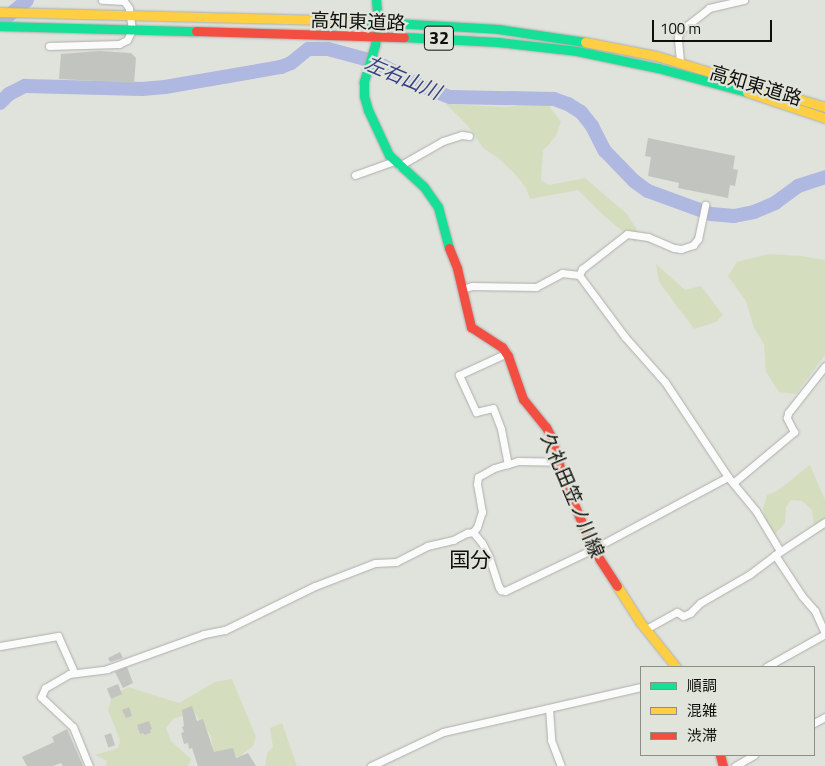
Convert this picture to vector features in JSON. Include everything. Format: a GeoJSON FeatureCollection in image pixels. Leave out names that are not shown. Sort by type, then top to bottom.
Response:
{"type":"FeatureCollection","features":[{"type":"Feature","properties":{"kind":"main road","name":"久礼田笠ノ川線"},"geometry":{"type":"LineString","coordinates":[[376,0],[377,36],[364,82],[364,96],[385,147],[396,163],[424,187],[438,207],[471,327],[502,346],[524,399],[546,427],[551,437],[557,462],[593,549],[618,590],[675,666]]}},
{"type":"Feature","properties":{"kind":"main road","name":"高知東道路"},"geometry":{"type":"LineString","coordinates":[[0,12],[441,24],[498,29],[580,41],[680,62],[825,107]]}},
{"type":"Feature","properties":{"kind":"main road","name":"高知東道路"},"geometry":{"type":"LineString","coordinates":[[0,26],[377,36],[498,42],[577,50],[658,68],[749,93],[825,118]]}},
{"type":"Feature","properties":{"kind":"street"},"geometry":{"type":"LineString","coordinates":[[49,46],[119,44],[127,40],[132,30],[131,15],[124,1],[102,0]]}},
{"type":"Feature","properties":{"kind":"street"},"geometry":{"type":"LineString","coordinates":[[680,62],[678,37],[680,32],[702,11],[744,0]]}},
{"type":"Feature","properties":{"kind":"street"},"geometry":{"type":"LineString","coordinates":[[355,175],[396,163],[443,141],[462,135],[469,136]]}},
{"type":"Feature","properties":{"kind":"street"},"geometry":{"type":"LineString","coordinates":[[579,275],[582,269],[627,234],[648,237],[674,248],[689,247],[698,238],[704,209]]}},
{"type":"Feature","properties":{"kind":"street"},"geometry":{"type":"LineString","coordinates":[[462,289],[472,286],[536,287],[562,273],[579,275],[625,336],[665,382],[728,477],[756,510],[802,596],[815,611],[825,634],[768,666]]}},
{"type":"Feature","properties":{"kind":"street"},"geometry":{"type":"LineString","coordinates":[[506,353],[459,375],[476,412],[492,408],[501,430],[508,464]]}},
{"type":"Feature","properties":{"kind":"street"},"geometry":{"type":"LineString","coordinates":[[733,483],[794,432],[787,418],[788,413],[825,366]]}},
{"type":"Feature","properties":{"kind":"street"},"geometry":{"type":"LineString","coordinates":[[89,766],[73,727],[42,697],[42,692],[49,685],[74,672],[87,673],[107,669],[204,634],[225,630],[315,586],[376,563],[396,562],[427,546],[473,532],[477,527],[482,512],[477,484],[478,477],[494,468],[518,461],[557,462]]}},
{"type":"Feature","properties":{"kind":"street"},"geometry":{"type":"LineString","coordinates":[[473,532],[482,543],[501,590],[505,591],[593,549],[728,477]]}},
{"type":"Feature","properties":{"kind":"street"},"geometry":{"type":"LineString","coordinates":[[646,629],[677,612],[683,616],[690,613],[700,602],[750,574],[825,522]]}},
{"type":"Feature","properties":{"kind":"street"},"geometry":{"type":"LineString","coordinates":[[0,646],[58,636],[74,672]]}},
{"type":"Feature","properties":{"kind":"street"},"geometry":{"type":"LineString","coordinates":[[371,766],[443,732],[640,687]]}},
{"type":"Feature","properties":{"kind":"street"},"geometry":{"type":"LineString","coordinates":[[548,708],[552,740],[561,766]]}},
{"type":"Feature","properties":{"kind":"street"},"geometry":{"type":"LineString","coordinates":[[735,766],[752,756]]}},
{"type":"Feature","properties":{"kind":"green space"},"geometry":{"type":"Polygon","coordinates":[[[545,101],[561,122],[556,136],[543,151],[541,180],[549,185],[585,178],[626,213],[640,234],[635,242],[602,214],[578,190],[530,199],[526,188],[516,175],[497,157],[483,148],[468,126],[446,104],[506,107],[545,101]]]}},
{"type":"Feature","properties":{"kind":"green space"},"geometry":{"type":"Polygon","coordinates":[[[769,254],[802,256],[825,260],[825,355],[796,394],[779,392],[766,372],[764,344],[754,328],[746,301],[728,276],[737,262],[769,254]]]}},
{"type":"Feature","properties":{"kind":"green space"},"geometry":{"type":"Polygon","coordinates":[[[656,264],[685,290],[701,286],[723,315],[716,322],[694,329],[659,282],[656,264]]]}},
{"type":"Feature","properties":{"kind":"green space"},"geometry":{"type":"Polygon","coordinates":[[[810,465],[825,500],[825,519],[814,527],[812,510],[802,501],[791,500],[786,507],[785,523],[774,535],[767,525],[763,509],[767,495],[777,491],[810,465]]]}},
{"type":"Feature","properties":{"kind":"green space"},"geometry":{"type":"Polygon","coordinates":[[[232,679],[256,737],[253,746],[240,756],[214,757],[211,736],[194,712],[173,719],[166,728],[171,741],[191,759],[188,766],[106,766],[107,761],[95,755],[118,748],[120,740],[108,710],[112,697],[128,687],[179,703],[215,682],[232,679]]]}},
{"type":"Feature","properties":{"kind":"green space"},"geometry":{"type":"Polygon","coordinates":[[[282,723],[297,766],[265,766],[267,753],[273,747],[270,728],[282,723]]]}},
{"type":"Feature","properties":{"kind":"building"},"geometry":{"type":"Polygon","coordinates":[[[99,51],[131,53],[136,58],[134,83],[59,79],[61,54],[99,51]]]}},
{"type":"Feature","properties":{"kind":"building"},"geometry":{"type":"Polygon","coordinates":[[[648,138],[735,156],[733,169],[738,170],[735,186],[730,185],[728,198],[678,188],[679,183],[648,176],[651,157],[645,156],[648,138]]]}},
{"type":"Feature","properties":{"kind":"building"},"geometry":{"type":"Polygon","coordinates":[[[120,652],[123,658],[110,662],[108,658],[120,652]]]}},
{"type":"Feature","properties":{"kind":"building"},"geometry":{"type":"Polygon","coordinates":[[[127,667],[133,683],[123,688],[115,672],[127,667]]]}},
{"type":"Feature","properties":{"kind":"building"},"geometry":{"type":"Polygon","coordinates":[[[118,684],[122,694],[111,699],[107,688],[118,684]]]}},
{"type":"Feature","properties":{"kind":"building"},"geometry":{"type":"Polygon","coordinates":[[[192,706],[197,721],[203,719],[214,752],[233,748],[236,758],[248,753],[256,766],[198,766],[192,748],[189,749],[188,743],[184,744],[181,733],[184,732],[182,727],[184,726],[182,710],[192,706]]]}},
{"type":"Feature","properties":{"kind":"building"},"geometry":{"type":"Polygon","coordinates":[[[129,707],[132,716],[126,718],[122,710],[129,707]]]}},
{"type":"Feature","properties":{"kind":"building"},"geometry":{"type":"Polygon","coordinates":[[[149,721],[152,729],[150,730],[151,733],[140,734],[137,725],[149,721]]]}},
{"type":"Feature","properties":{"kind":"building"},"geometry":{"type":"Polygon","coordinates":[[[67,729],[83,766],[63,766],[61,763],[53,766],[27,766],[22,757],[54,742],[52,737],[67,729]]]}},
{"type":"Feature","properties":{"kind":"building"},"geometry":{"type":"Polygon","coordinates":[[[111,733],[115,745],[108,748],[104,735],[111,733]]]}},
{"type":"Feature","properties":{"kind":"waterway"},"geometry":{"type":"LineString","coordinates":[[0,23],[27,0]]}},
{"type":"Feature","properties":{"kind":"waterway","name":"左右山川"},"geometry":{"type":"LineString","coordinates":[[0,103],[9,94],[25,86],[142,89],[165,87],[281,67],[291,63],[308,49],[328,49],[376,62],[417,84],[450,97],[554,99],[568,104],[581,112],[592,126],[605,151],[634,181],[648,191],[711,214],[734,216],[754,212],[775,203],[798,186],[825,177]]}},
{"type":"Feature","properties":{"kind":"traffic: fast"},"geometry":{"type":"LineString","coordinates":[[376,0],[378,23],[375,45],[364,82],[364,96],[368,110],[389,155],[424,187],[438,207],[449,248]]}},
{"type":"Feature","properties":{"kind":"traffic: fast"},"geometry":{"type":"LineString","coordinates":[[357,21],[498,29],[585,42]]}},
{"type":"Feature","properties":{"kind":"traffic: fast"},"geometry":{"type":"LineString","coordinates":[[0,26],[196,31]]}},
{"type":"Feature","properties":{"kind":"traffic: fast"},"geometry":{"type":"LineString","coordinates":[[404,37],[498,42],[577,51],[658,68],[747,92]]}},
{"type":"Feature","properties":{"kind":"traffic: slow"},"geometry":{"type":"LineString","coordinates":[[0,12],[357,21]]}},
{"type":"Feature","properties":{"kind":"traffic: slow"},"geometry":{"type":"LineString","coordinates":[[585,42],[657,56],[825,107]]}},
{"type":"Feature","properties":{"kind":"traffic: slow"},"geometry":{"type":"LineString","coordinates":[[747,92],[825,118]]}},
{"type":"Feature","properties":{"kind":"traffic: slow"},"geometry":{"type":"LineString","coordinates":[[617,586],[640,622],[675,666]]}},
{"type":"Feature","properties":{"kind":"traffic: jam"},"geometry":{"type":"LineString","coordinates":[[196,31],[404,37]]}},
{"type":"Feature","properties":{"kind":"traffic: jam"},"geometry":{"type":"LineString","coordinates":[[449,248],[457,268],[471,327],[502,347],[508,356],[523,399],[546,427],[551,437],[563,478],[593,549],[617,586]]}},
{"type":"Feature","properties":{"kind":"traffic: jam"},"geometry":{"type":"LineString","coordinates":[[720,756],[723,766]]}},
{"type":"Feature","properties":{"kind":"district","name":"国分"},"geometry":{"type":"Point","coordinates":[470,559]}}]}
